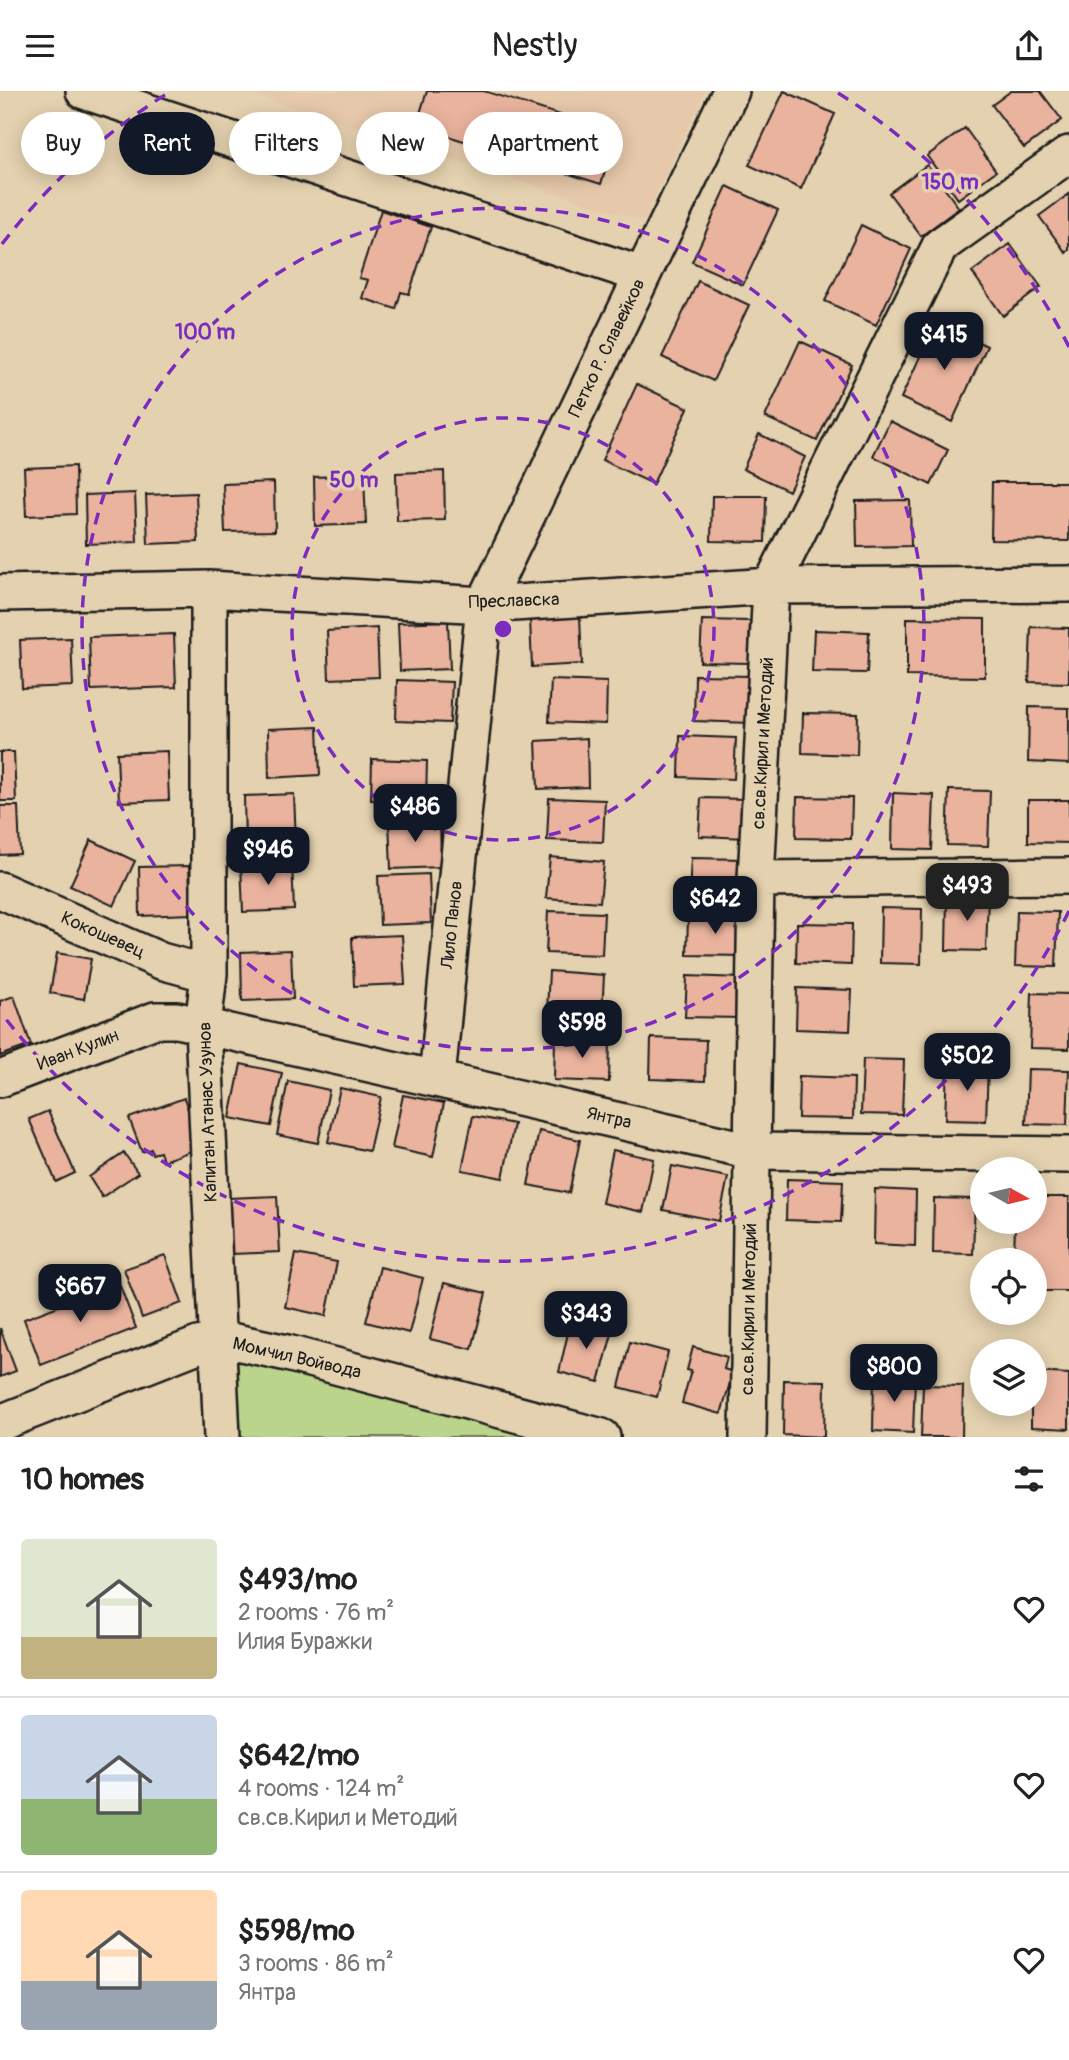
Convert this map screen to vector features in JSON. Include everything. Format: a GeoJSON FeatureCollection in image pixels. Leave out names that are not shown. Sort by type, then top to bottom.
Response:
{"type":"FeatureCollection","features":[{"type":"Feature","properties":{"kind":"street"},"geometry":{"type":"LineString","coordinates":[[85,91],[642,275]]}},
{"type":"Feature","properties":{"kind":"street","name":"Петко Р. Славейков"},"geometry":{"type":"LineString","coordinates":[[484,605],[731,91]]}},
{"type":"Feature","properties":{"kind":"street","name":"св.св.Кирил и Методий"},"geometry":{"type":"LineString","coordinates":[[748,1437],[756,879],[771,586],[940,246],[1069,154]]}},
{"type":"Feature","properties":{"kind":"street","name":"Преславска"},"geometry":{"type":"LineString","coordinates":[[0,593],[209,590],[484,605],[771,586],[1069,585]]}},
{"type":"Feature","properties":{"kind":"street","name":"Капитан Атанас Узунов"},"geometry":{"type":"LineString","coordinates":[[209,590],[209,974],[203,1026],[222,1437]]}},
{"type":"Feature","properties":{"kind":"street","name":"Лило Панов"},"geometry":{"type":"LineString","coordinates":[[437,1078],[484,605]]}},
{"type":"Feature","properties":{"kind":"street"},"geometry":{"type":"LineString","coordinates":[[756,879],[1069,876]]}},
{"type":"Feature","properties":{"kind":"street","name":"Кокошевец"},"geometry":{"type":"LineString","coordinates":[[0,890],[162,961],[209,974]]}},
{"type":"Feature","properties":{"kind":"street"},"geometry":{"type":"LineString","coordinates":[[155,1020],[162,961]]}},
{"type":"Feature","properties":{"kind":"street","name":"Янтра"},"geometry":{"type":"LineString","coordinates":[[155,1020],[177,1020],[751,1151],[1069,1155]]}},
{"type":"Feature","properties":{"kind":"street","name":"Иван Кулин"},"geometry":{"type":"LineString","coordinates":[[0,1080],[155,1020]]}},
{"type":"Feature","properties":{"kind":"street","name":"Момчил Войвода"},"geometry":{"type":"LineString","coordinates":[[0,1423],[198,1345],[218,1341],[236,1342],[286,1353],[602,1437]]}},
{"type":"Feature","properties":{"kind":"shaded area"},"geometry":{"type":"Polygon","coordinates":[[[243,91],[705,91],[643,221],[501,175],[623,175],[623,112],[463,112],[463,162],[449,158],[449,112],[356,112],[356,128],[342,123],[342,112],[308,112],[243,91]]]}},
{"type":"Feature","properties":{"kind":"green space"},"geometry":{"type":"Polygon","coordinates":[[[236,1342],[602,1437],[222,1437],[236,1342]]]}},
{"type":"Feature","properties":{"kind":"building"},"geometry":{"type":"Polygon","coordinates":[[[427,91],[484,91],[550,112],[463,112],[463,141],[449,136],[449,112],[420,112],[427,91]]]}},
{"type":"Feature","properties":{"kind":"building"},"geometry":{"type":"Polygon","coordinates":[[[784,91],[835,114],[801,189],[749,165],[784,91]]]}},
{"type":"Feature","properties":{"kind":"building"},"geometry":{"type":"Polygon","coordinates":[[[1011,91],[1040,91],[1062,120],[1024,148],[992,105],[1011,91]]]}},
{"type":"Feature","properties":{"kind":"building"},"geometry":{"type":"Polygon","coordinates":[[[965,128],[996,171],[958,199],[927,156],[965,128]]]}},
{"type":"Feature","properties":{"kind":"building"},"geometry":{"type":"Polygon","coordinates":[[[927,165],[959,208],[921,236],[889,193],[927,165]]]}},
{"type":"Feature","properties":{"kind":"building"},"geometry":{"type":"Polygon","coordinates":[[[572,175],[604,175],[601,184],[572,175]]]}},
{"type":"Feature","properties":{"kind":"building"},"geometry":{"type":"Polygon","coordinates":[[[727,186],[778,210],[743,285],[692,262],[727,186]]]}},
{"type":"Feature","properties":{"kind":"building"},"geometry":{"type":"Polygon","coordinates":[[[1069,194],[1069,250],[1066,253],[1039,216],[1069,194]]]}},
{"type":"Feature","properties":{"kind":"building"},"geometry":{"type":"Polygon","coordinates":[[[381,210],[431,227],[409,294],[401,292],[396,309],[362,298],[368,280],[359,278],[381,210]]]}},
{"type":"Feature","properties":{"kind":"building"},"geometry":{"type":"Polygon","coordinates":[[[861,225],[911,249],[876,325],[825,301],[861,225]]]}},
{"type":"Feature","properties":{"kind":"building"},"geometry":{"type":"Polygon","coordinates":[[[1010,244],[1041,287],[1003,316],[972,272],[1010,244]]]}},
{"type":"Feature","properties":{"kind":"building"},"geometry":{"type":"Polygon","coordinates":[[[698,281],[749,305],[713,381],[662,357],[698,281]]]}},
{"type":"Feature","properties":{"kind":"building"},"geometry":{"type":"Polygon","coordinates":[[[936,322],[987,346],[952,422],[901,398],[936,322]]]}},
{"type":"Feature","properties":{"kind":"building"},"geometry":{"type":"Polygon","coordinates":[[[800,341],[852,365],[817,441],[765,417],[800,341]]]}},
{"type":"Feature","properties":{"kind":"building"},"geometry":{"type":"Polygon","coordinates":[[[637,384],[688,408],[653,484],[602,460],[637,384]]]}},
{"type":"Feature","properties":{"kind":"building"},"geometry":{"type":"Polygon","coordinates":[[[890,421],[948,450],[931,485],[873,456],[890,421]]]}},
{"type":"Feature","properties":{"kind":"building"},"geometry":{"type":"Polygon","coordinates":[[[759,434],[805,457],[789,491],[743,469],[759,434]]]}},
{"type":"Feature","properties":{"kind":"building"},"geometry":{"type":"Polygon","coordinates":[[[75,466],[76,514],[26,516],[24,468],[75,466]]]}},
{"type":"Feature","properties":{"kind":"building"},"geometry":{"type":"Polygon","coordinates":[[[444,471],[445,520],[397,521],[396,473],[444,471]]]}},
{"type":"Feature","properties":{"kind":"building"},"geometry":{"type":"Polygon","coordinates":[[[364,475],[366,524],[315,526],[314,477],[364,475]]]}},
{"type":"Feature","properties":{"kind":"building"},"geometry":{"type":"Polygon","coordinates":[[[274,482],[275,531],[225,532],[223,484],[274,482]]]}},
{"type":"Feature","properties":{"kind":"building"},"geometry":{"type":"Polygon","coordinates":[[[992,482],[1069,482],[1069,541],[991,540],[992,482]]]}},
{"type":"Feature","properties":{"kind":"building"},"geometry":{"type":"Polygon","coordinates":[[[135,493],[137,542],[86,544],[85,495],[135,493]]]}},
{"type":"Feature","properties":{"kind":"building"},"geometry":{"type":"Polygon","coordinates":[[[196,493],[198,542],[148,544],[146,495],[196,493]]]}},
{"type":"Feature","properties":{"kind":"building"},"geometry":{"type":"Polygon","coordinates":[[[712,496],[766,496],[765,542],[711,541],[712,496]]]}},
{"type":"Feature","properties":{"kind":"building"},"geometry":{"type":"Polygon","coordinates":[[[910,500],[911,546],[857,547],[856,501],[910,500]]]}},
{"type":"Feature","properties":{"kind":"building"},"geometry":{"type":"Polygon","coordinates":[[[580,616],[582,664],[532,667],[530,618],[580,616]]]}},
{"type":"Feature","properties":{"kind":"building"},"geometry":{"type":"Polygon","coordinates":[[[907,618],[985,619],[985,677],[907,676],[907,618]]]}},
{"type":"Feature","properties":{"kind":"building"},"geometry":{"type":"Polygon","coordinates":[[[702,620],[750,621],[749,663],[700,662],[702,620]]]}},
{"type":"Feature","properties":{"kind":"building"},"geometry":{"type":"Polygon","coordinates":[[[448,621],[450,669],[400,671],[398,623],[448,621]]]}},
{"type":"Feature","properties":{"kind":"building"},"geometry":{"type":"Polygon","coordinates":[[[1031,627],[1069,628],[1069,683],[1029,682],[1031,627]]]}},
{"type":"Feature","properties":{"kind":"building"},"geometry":{"type":"Polygon","coordinates":[[[377,628],[379,677],[329,679],[327,631],[377,628]]]}},
{"type":"Feature","properties":{"kind":"building"},"geometry":{"type":"Polygon","coordinates":[[[814,630],[869,632],[867,673],[812,672],[814,630]]]}},
{"type":"Feature","properties":{"kind":"building"},"geometry":{"type":"Polygon","coordinates":[[[174,634],[176,687],[91,690],[89,637],[174,634]]]}},
{"type":"Feature","properties":{"kind":"building"},"geometry":{"type":"Polygon","coordinates":[[[71,638],[73,686],[22,688],[20,640],[71,638]]]}},
{"type":"Feature","properties":{"kind":"building"},"geometry":{"type":"Polygon","coordinates":[[[695,675],[752,676],[751,723],[694,721],[695,675]]]}},
{"type":"Feature","properties":{"kind":"building"},"geometry":{"type":"Polygon","coordinates":[[[397,680],[452,682],[450,723],[396,721],[397,680]]]}},
{"type":"Feature","properties":{"kind":"building"},"geometry":{"type":"Polygon","coordinates":[[[551,680],[607,682],[606,724],[549,722],[551,680]]]}},
{"type":"Feature","properties":{"kind":"building"},"geometry":{"type":"Polygon","coordinates":[[[1029,707],[1069,708],[1069,764],[1028,762],[1029,707]]]}},
{"type":"Feature","properties":{"kind":"building"},"geometry":{"type":"Polygon","coordinates":[[[803,713],[858,714],[857,755],[802,753],[803,713]]]}},
{"type":"Feature","properties":{"kind":"building"},"geometry":{"type":"Polygon","coordinates":[[[318,727],[320,775],[269,778],[268,729],[318,727]]]}},
{"type":"Feature","properties":{"kind":"building"},"geometry":{"type":"Polygon","coordinates":[[[680,736],[736,738],[734,779],[679,777],[680,736]]]}},
{"type":"Feature","properties":{"kind":"building"},"geometry":{"type":"Polygon","coordinates":[[[587,738],[588,787],[538,789],[536,741],[587,738]]]}},
{"type":"Feature","properties":{"kind":"building"},"geometry":{"type":"Polygon","coordinates":[[[167,751],[169,800],[119,802],[117,753],[167,751]]]}},
{"type":"Feature","properties":{"kind":"building"},"geometry":{"type":"Polygon","coordinates":[[[0,752],[14,752],[16,801],[0,801],[0,752]]]}},
{"type":"Feature","properties":{"kind":"building"},"geometry":{"type":"Polygon","coordinates":[[[372,759],[427,761],[426,802],[371,800],[372,759]]]}},
{"type":"Feature","properties":{"kind":"building"},"geometry":{"type":"Polygon","coordinates":[[[949,790],[990,791],[988,846],[947,845],[949,790]]]}},
{"type":"Feature","properties":{"kind":"building"},"geometry":{"type":"Polygon","coordinates":[[[893,793],[934,795],[932,850],[892,849],[893,793]]]}},
{"type":"Feature","properties":{"kind":"building"},"geometry":{"type":"Polygon","coordinates":[[[294,794],[296,842],[245,844],[244,796],[294,794]]]}},
{"type":"Feature","properties":{"kind":"building"},"geometry":{"type":"Polygon","coordinates":[[[797,797],[852,798],[851,839],[796,838],[797,797]]]}},
{"type":"Feature","properties":{"kind":"building"},"geometry":{"type":"Polygon","coordinates":[[[549,798],[605,800],[603,842],[547,840],[549,798]]]}},
{"type":"Feature","properties":{"kind":"building"},"geometry":{"type":"Polygon","coordinates":[[[701,798],[748,799],[747,838],[699,836],[701,798]]]}},
{"type":"Feature","properties":{"kind":"building"},"geometry":{"type":"Polygon","coordinates":[[[1028,800],[1069,800],[1069,843],[1028,842],[1028,800]]]}},
{"type":"Feature","properties":{"kind":"building"},"geometry":{"type":"Polygon","coordinates":[[[0,806],[18,806],[20,854],[0,855],[0,806]]]}},
{"type":"Feature","properties":{"kind":"building"},"geometry":{"type":"Polygon","coordinates":[[[440,819],[441,867],[391,869],[389,821],[440,819]]]}},
{"type":"Feature","properties":{"kind":"building"},"geometry":{"type":"Polygon","coordinates":[[[91,840],[135,861],[114,906],[70,886],[91,840]]]}},
{"type":"Feature","properties":{"kind":"building"},"geometry":{"type":"Polygon","coordinates":[[[550,857],[604,862],[600,902],[546,898],[550,857]]]}},
{"type":"Feature","properties":{"kind":"building"},"geometry":{"type":"Polygon","coordinates":[[[691,858],[745,859],[743,897],[689,896],[691,858]]]}},
{"type":"Feature","properties":{"kind":"building"},"geometry":{"type":"Polygon","coordinates":[[[292,861],[294,910],[243,912],[241,863],[292,861]]]}},
{"type":"Feature","properties":{"kind":"building"},"geometry":{"type":"Polygon","coordinates":[[[189,866],[191,914],[140,916],[139,867],[189,866]]]}},
{"type":"Feature","properties":{"kind":"building"},"geometry":{"type":"Polygon","coordinates":[[[429,874],[431,923],[380,925],[378,876],[429,874]]]}},
{"type":"Feature","properties":{"kind":"building"},"geometry":{"type":"Polygon","coordinates":[[[947,895],[988,896],[986,951],[946,950],[947,895]]]}},
{"type":"Feature","properties":{"kind":"building"},"geometry":{"type":"Polygon","coordinates":[[[881,908],[922,909],[921,964],[880,963],[881,908]]]}},
{"type":"Feature","properties":{"kind":"building"},"geometry":{"type":"Polygon","coordinates":[[[548,911],[604,913],[602,955],[546,953],[548,911]]]}},
{"type":"Feature","properties":{"kind":"building"},"geometry":{"type":"Polygon","coordinates":[[[1017,911],[1058,912],[1056,967],[1015,966],[1017,911]]]}},
{"type":"Feature","properties":{"kind":"building"},"geometry":{"type":"Polygon","coordinates":[[[688,915],[744,917],[743,956],[687,955],[688,915]]]}},
{"type":"Feature","properties":{"kind":"building"},"geometry":{"type":"Polygon","coordinates":[[[797,923],[852,924],[851,965],[796,963],[797,923]]]}},
{"type":"Feature","properties":{"kind":"building"},"geometry":{"type":"Polygon","coordinates":[[[402,935],[405,984],[354,986],[352,937],[402,935]]]}},
{"type":"Feature","properties":{"kind":"building"},"geometry":{"type":"Polygon","coordinates":[[[291,950],[293,999],[242,1001],[241,952],[291,950]]]}},
{"type":"Feature","properties":{"kind":"building"},"geometry":{"type":"Polygon","coordinates":[[[57,953],[91,959],[84,999],[50,993],[57,953]]]}},
{"type":"Feature","properties":{"kind":"building"},"geometry":{"type":"Polygon","coordinates":[[[549,971],[604,975],[602,1015],[547,1012],[549,971]]]}},
{"type":"Feature","properties":{"kind":"building"},"geometry":{"type":"Polygon","coordinates":[[[687,976],[742,978],[741,1018],[685,1017],[687,976]]]}},
{"type":"Feature","properties":{"kind":"building"},"geometry":{"type":"Polygon","coordinates":[[[797,988],[852,990],[850,1031],[796,1029],[797,988]]]}},
{"type":"Feature","properties":{"kind":"building"},"geometry":{"type":"Polygon","coordinates":[[[1032,993],[1069,994],[1069,1049],[1030,1048],[1032,993]]]}},
{"type":"Feature","properties":{"kind":"building"},"geometry":{"type":"Polygon","coordinates":[[[14,996],[31,1045],[0,1056],[0,1001],[14,996]]]}},
{"type":"Feature","properties":{"kind":"building"},"geometry":{"type":"Polygon","coordinates":[[[651,1038],[706,1040],[705,1081],[650,1079],[651,1038]]]}},
{"type":"Feature","properties":{"kind":"building"},"geometry":{"type":"Polygon","coordinates":[[[555,1039],[610,1041],[609,1082],[554,1080],[555,1039]]]}},
{"type":"Feature","properties":{"kind":"building"},"geometry":{"type":"Polygon","coordinates":[[[863,1059],[904,1060],[902,1115],[861,1114],[863,1059]]]}},
{"type":"Feature","properties":{"kind":"building"},"geometry":{"type":"Polygon","coordinates":[[[241,1064],[282,1073],[271,1126],[230,1118],[241,1064]]]}},
{"type":"Feature","properties":{"kind":"building"},"geometry":{"type":"Polygon","coordinates":[[[947,1065],[988,1066],[986,1121],[945,1120],[947,1065]]]}},
{"type":"Feature","properties":{"kind":"building"},"geometry":{"type":"Polygon","coordinates":[[[1028,1069],[1069,1070],[1067,1125],[1026,1124],[1028,1069]]]}},
{"type":"Feature","properties":{"kind":"building"},"geometry":{"type":"Polygon","coordinates":[[[799,1076],[854,1078],[853,1119],[798,1118],[799,1076]]]}},
{"type":"Feature","properties":{"kind":"building"},"geometry":{"type":"Polygon","coordinates":[[[288,1081],[329,1090],[318,1143],[277,1135],[288,1081]]]}},
{"type":"Feature","properties":{"kind":"building"},"geometry":{"type":"Polygon","coordinates":[[[340,1088],[381,1097],[369,1151],[328,1142],[340,1088]]]}},
{"type":"Feature","properties":{"kind":"building"},"geometry":{"type":"Polygon","coordinates":[[[403,1095],[444,1103],[433,1157],[392,1148],[403,1095]]]}},
{"type":"Feature","properties":{"kind":"building"},"geometry":{"type":"Polygon","coordinates":[[[184,1098],[196,1133],[189,1135],[194,1150],[163,1161],[160,1152],[152,1154],[151,1149],[142,1152],[129,1118],[184,1098]]]}},
{"type":"Feature","properties":{"kind":"building"},"geometry":{"type":"Polygon","coordinates":[[[48,1111],[75,1173],[56,1182],[29,1119],[48,1111]]]}},
{"type":"Feature","properties":{"kind":"building"},"geometry":{"type":"Polygon","coordinates":[[[473,1116],[514,1124],[503,1178],[462,1170],[473,1116]]]}},
{"type":"Feature","properties":{"kind":"building"},"geometry":{"type":"Polygon","coordinates":[[[539,1131],[580,1140],[569,1193],[528,1185],[539,1131]]]}},
{"type":"Feature","properties":{"kind":"building"},"geometry":{"type":"Polygon","coordinates":[[[613,1150],[654,1159],[643,1212],[602,1203],[613,1150]]]}},
{"type":"Feature","properties":{"kind":"building"},"geometry":{"type":"Polygon","coordinates":[[[124,1153],[138,1173],[102,1197],[89,1177],[124,1153]]]}},
{"type":"Feature","properties":{"kind":"building"},"geometry":{"type":"Polygon","coordinates":[[[672,1166],[728,1177],[719,1221],[663,1210],[672,1166]]]}},
{"type":"Feature","properties":{"kind":"building"},"geometry":{"type":"Polygon","coordinates":[[[787,1179],[843,1181],[841,1222],[786,1220],[787,1179]]]}},
{"type":"Feature","properties":{"kind":"building"},"geometry":{"type":"Polygon","coordinates":[[[875,1189],[916,1191],[915,1246],[874,1244],[875,1189]]]}},
{"type":"Feature","properties":{"kind":"building"},"geometry":{"type":"Polygon","coordinates":[[[277,1196],[280,1252],[231,1254],[228,1198],[277,1196]]]}},
{"type":"Feature","properties":{"kind":"building"},"geometry":{"type":"Polygon","coordinates":[[[1047,1197],[1069,1197],[1069,1291],[1047,1291],[1047,1248],[1014,1248],[1015,1234],[1047,1234],[1047,1197]]]}},
{"type":"Feature","properties":{"kind":"building"},"geometry":{"type":"Polygon","coordinates":[[[934,1198],[970,1199],[970,1234],[974,1234],[970,1254],[933,1253],[934,1198]]]}},
{"type":"Feature","properties":{"kind":"building"},"geometry":{"type":"Polygon","coordinates":[[[296,1254],[337,1262],[326,1316],[285,1307],[296,1254]]]}},
{"type":"Feature","properties":{"kind":"building"},"geometry":{"type":"Polygon","coordinates":[[[165,1255],[182,1303],[142,1318],[124,1269],[165,1255]]]}},
{"type":"Feature","properties":{"kind":"building"},"geometry":{"type":"Polygon","coordinates":[[[380,1267],[423,1278],[409,1333],[366,1322],[380,1267]]]}},
{"type":"Feature","properties":{"kind":"building"},"geometry":{"type":"Polygon","coordinates":[[[119,1283],[136,1328],[41,1365],[24,1319],[119,1283]]]}},
{"type":"Feature","properties":{"kind":"building"},"geometry":{"type":"Polygon","coordinates":[[[444,1283],[486,1293],[472,1349],[430,1339],[444,1283]]]}},
{"type":"Feature","properties":{"kind":"building"},"geometry":{"type":"Polygon","coordinates":[[[571,1320],[613,1330],[599,1382],[559,1372],[571,1320]]]}},
{"type":"Feature","properties":{"kind":"building"},"geometry":{"type":"Polygon","coordinates":[[[0,1328],[16,1371],[0,1377],[0,1328]]]}},
{"type":"Feature","properties":{"kind":"building"},"geometry":{"type":"Polygon","coordinates":[[[630,1342],[668,1352],[657,1397],[619,1387],[630,1342]]]}},
{"type":"Feature","properties":{"kind":"building"},"geometry":{"type":"Polygon","coordinates":[[[693,1347],[727,1357],[724,1369],[733,1372],[721,1414],[682,1403],[691,1371],[687,1370],[693,1347]]]}},
{"type":"Feature","properties":{"kind":"building"},"geometry":{"type":"Polygon","coordinates":[[[1047,1373],[1069,1374],[1069,1429],[1031,1427],[1031,1416],[1047,1416],[1047,1373]]]}},
{"type":"Feature","properties":{"kind":"building"},"geometry":{"type":"Polygon","coordinates":[[[874,1376],[915,1378],[913,1433],[873,1431],[874,1376]]]}},
{"type":"Feature","properties":{"kind":"building"},"geometry":{"type":"Polygon","coordinates":[[[784,1380],[825,1381],[824,1437],[783,1435],[784,1380]]]}},
{"type":"Feature","properties":{"kind":"building"},"geometry":{"type":"Polygon","coordinates":[[[923,1385],[963,1386],[962,1437],[921,1437],[923,1385]]]}}]}
